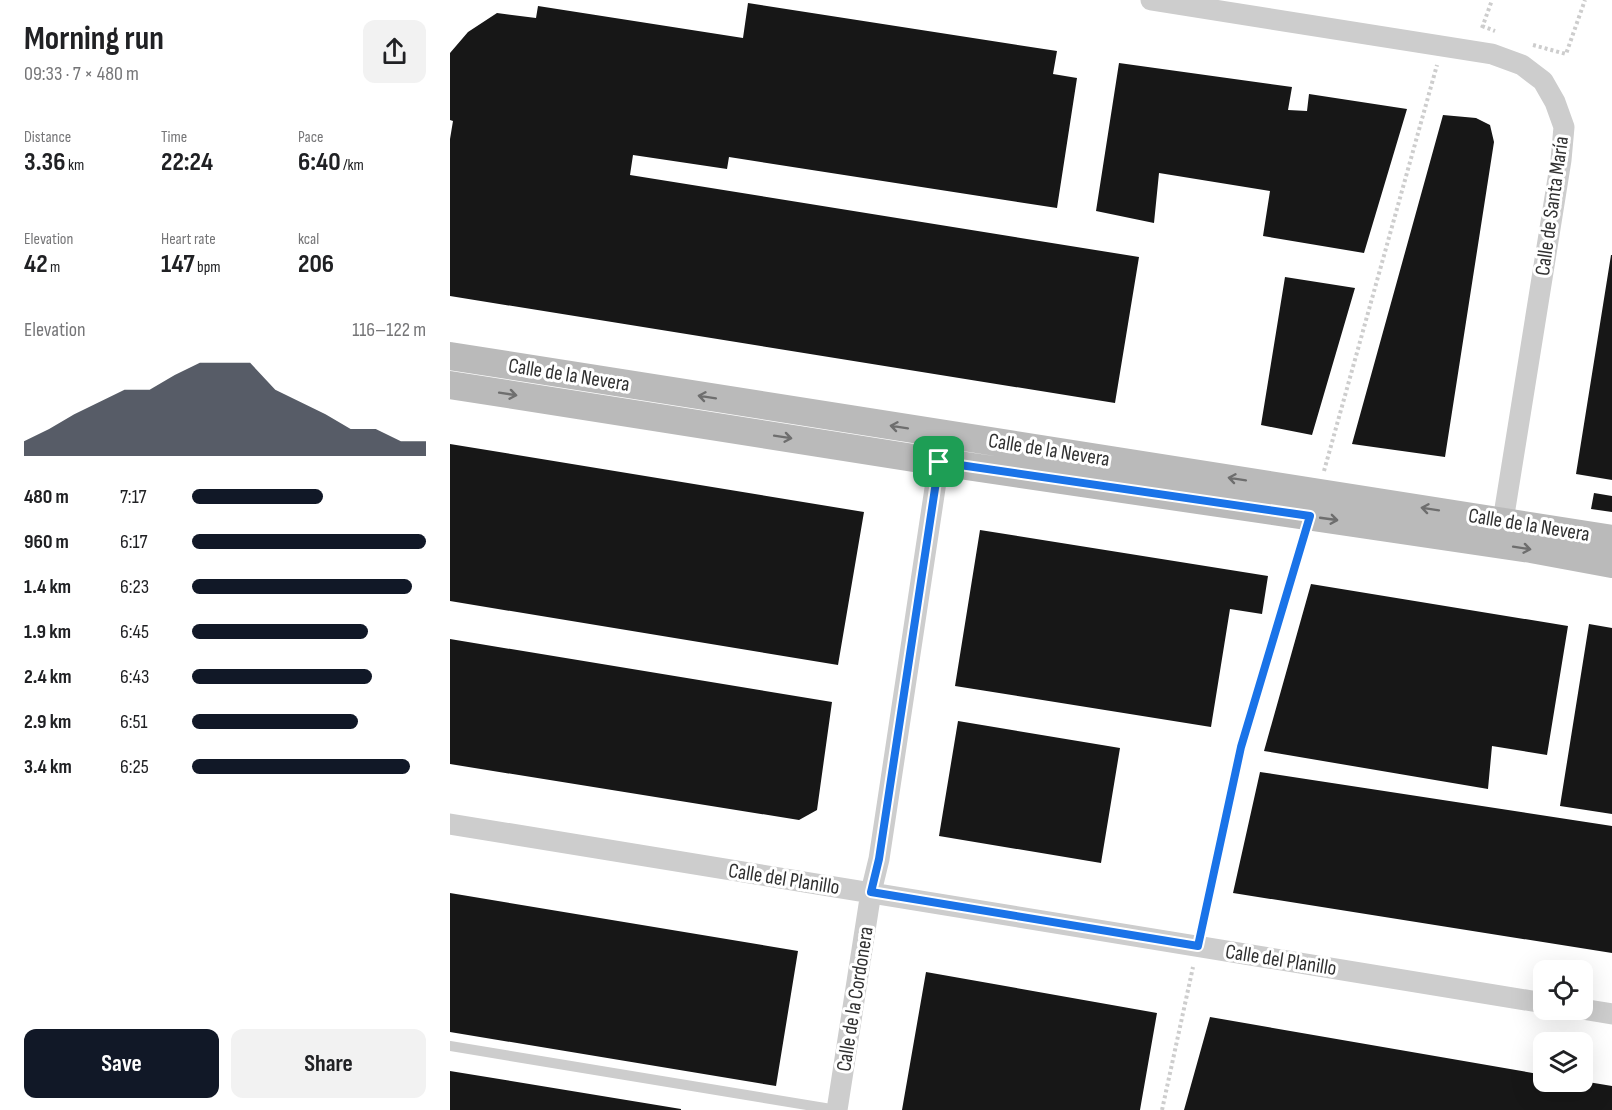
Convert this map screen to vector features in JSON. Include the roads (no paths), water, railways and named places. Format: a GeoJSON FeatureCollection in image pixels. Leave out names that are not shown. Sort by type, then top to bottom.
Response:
{"type":"FeatureCollection","features":[{"type":"Feature","properties":{"kind":"main road","name":"Calle de la Nevera"},"geometry":{"type":"LineString","coordinates":[[450,356],[1314,504],[1612,564]]}},
{"type":"Feature","properties":{"kind":"main road","name":"Calle de la Nevera"},"geometry":{"type":"LineString","coordinates":[[450,385],[939,462],[1314,504],[1503,521],[1612,539]]}},
{"type":"Feature","properties":{"kind":"street","name":"Calle de Santa María"},"geometry":{"type":"LineString","coordinates":[[1151,0],[1492,54],[1522,65],[1543,81],[1556,102],[1564,127],[1559,172],[1503,521]]}},
{"type":"Feature","properties":{"kind":"street","name":"Calle de la Cordonera"},"geometry":{"type":"LineString","coordinates":[[837,1110],[871,892],[879,859],[939,462]]}},
{"type":"Feature","properties":{"kind":"street","name":"Calle del Planillo"},"geometry":{"type":"LineString","coordinates":[[450,824],[1533,1001]]}},
{"type":"Feature","properties":{"kind":"street"},"geometry":{"type":"LineString","coordinates":[[1593,1011],[1612,1014]]}},
{"type":"Feature","properties":{"kind":"lane"},"geometry":{"type":"LineString","coordinates":[[450,1046],[837,1110]]}}]}
